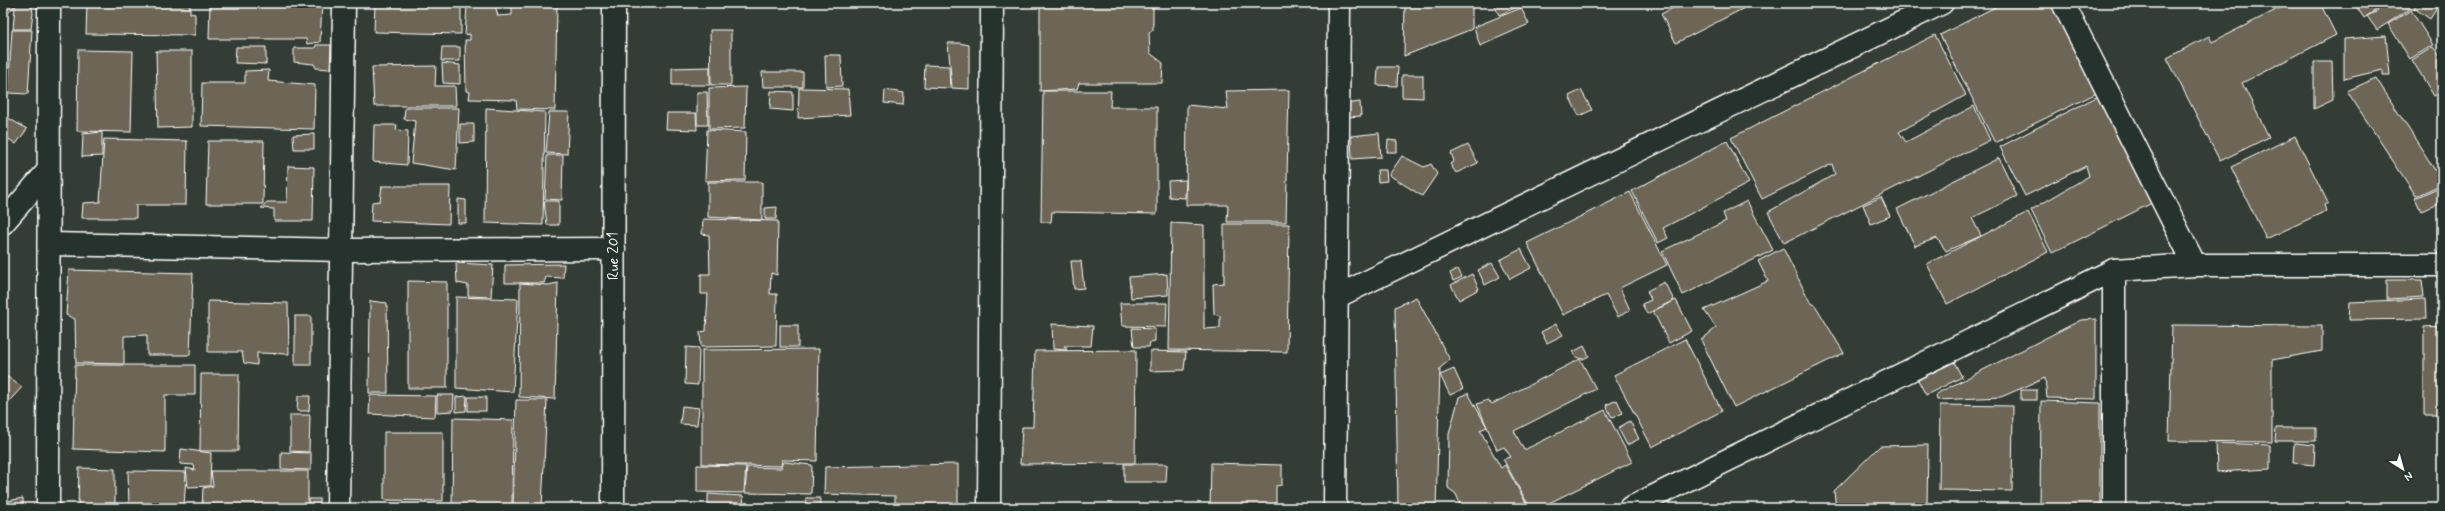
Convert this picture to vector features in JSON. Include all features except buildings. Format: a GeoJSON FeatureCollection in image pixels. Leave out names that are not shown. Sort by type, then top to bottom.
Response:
{"type":"FeatureCollection","features":[{"type":"Feature","properties":{"kind":"street"},"geometry":{"type":"LineString","coordinates":[[48,508],[50,244],[48,172],[49,3]]}},
{"type":"Feature","properties":{"kind":"street"},"geometry":{"type":"LineString","coordinates":[[338,508],[343,250],[344,3]]}},
{"type":"Feature","properties":{"kind":"street","name":"Rue 201"},"geometry":{"type":"LineString","coordinates":[[613,508],[614,3]]}},
{"type":"Feature","properties":{"kind":"street"},"geometry":{"type":"LineString","coordinates":[[989,508],[992,3]]}},
{"type":"Feature","properties":{"kind":"street"},"geometry":{"type":"LineString","coordinates":[[1335,508],[1339,3]]}},
{"type":"Feature","properties":{"kind":"street"},"geometry":{"type":"LineString","coordinates":[[1336,296],[1942,3]]}},
{"type":"Feature","properties":{"kind":"street"},"geometry":{"type":"LineString","coordinates":[[2063,3],[2195,265]]}},
{"type":"Feature","properties":{"kind":"street"},"geometry":{"type":"LineString","coordinates":[[3,223],[48,172]]}},
{"type":"Feature","properties":{"kind":"street"},"geometry":{"type":"LineString","coordinates":[[50,244],[343,250],[614,249]]}},
{"type":"Feature","properties":{"kind":"street"},"geometry":{"type":"LineString","coordinates":[[1630,508],[2114,270],[2195,265],[2442,265]]}},
{"type":"Feature","properties":{"kind":"street"},"geometry":{"type":"LineString","coordinates":[[2114,270],[2114,508]]}}]}
